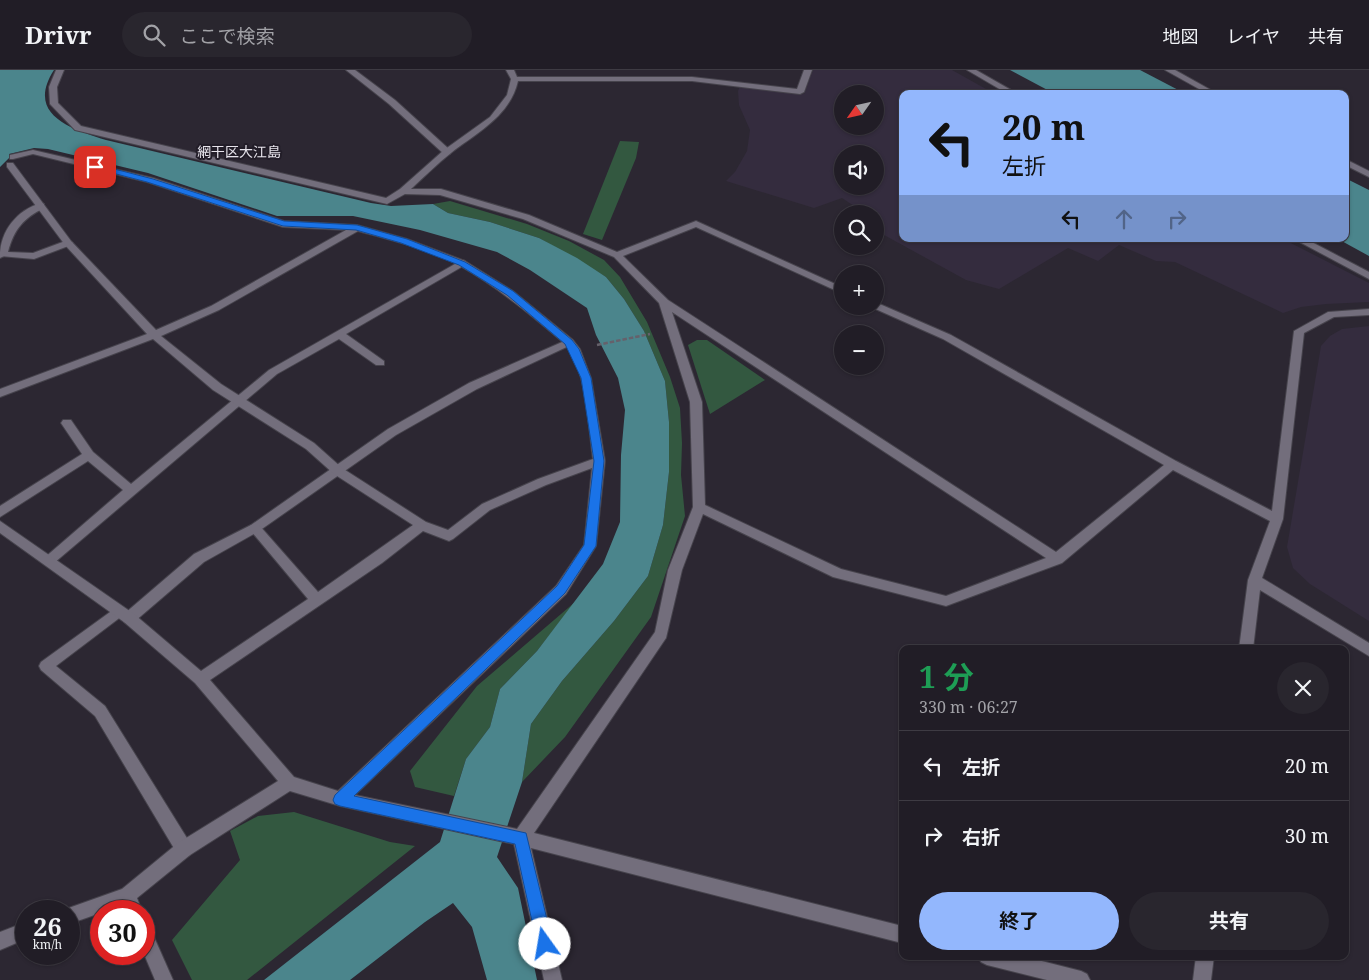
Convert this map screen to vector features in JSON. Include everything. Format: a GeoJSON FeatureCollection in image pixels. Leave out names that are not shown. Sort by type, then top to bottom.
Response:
{"type":"FeatureCollection","features":[{"type":"Feature","properties":{"kind":"street"},"geometry":{"type":"LineString","coordinates":[[60,70],[53,86],[54,104],[78,128],[387,202],[403,191],[447,152],[493,119],[511,95],[515,79],[510,70]]}},
{"type":"Feature","properties":{"kind":"street"},"geometry":{"type":"LineString","coordinates":[[350,70],[392,102],[447,152]]}},
{"type":"Feature","properties":{"kind":"street"},"geometry":{"type":"LineString","coordinates":[[515,79],[692,79],[800,92],[808,70]]}},
{"type":"Feature","properties":{"kind":"street"},"geometry":{"type":"LineString","coordinates":[[971,70],[1007,90]]}},
{"type":"Feature","properties":{"kind":"street"},"geometry":{"type":"LineString","coordinates":[[1169,70],[1206,90]]}},
{"type":"Feature","properties":{"kind":"street"},"geometry":{"type":"LineString","coordinates":[[340,800],[561,590],[590,546],[599,461],[586,378],[572,346],[510,293],[462,263],[404,241],[357,228],[283,224],[150,180],[33,152],[12,161],[68,244],[154,335],[218,387],[310,446],[338,471],[422,525],[450,536],[486,507],[542,482],[599,461]]}},
{"type":"Feature","properties":{"kind":"street"},"geometry":{"type":"LineString","coordinates":[[1349,164],[1369,174]]}},
{"type":"Feature","properties":{"kind":"street"},"geometry":{"type":"LineString","coordinates":[[403,191],[441,192],[517,215],[617,255],[664,302],[1056,559]]}},
{"type":"Feature","properties":{"kind":"street"},"geometry":{"type":"LineString","coordinates":[[41,206],[22,215],[8,233],[2,254],[34,256],[68,244]]}},
{"type":"Feature","properties":{"kind":"street"},"geometry":{"type":"LineString","coordinates":[[617,255],[696,224],[834,286]]}},
{"type":"Feature","properties":{"kind":"street"},"geometry":{"type":"LineString","coordinates":[[0,393],[154,335],[215,308],[357,228]]}},
{"type":"Feature","properties":{"kind":"street"},"geometry":{"type":"LineString","coordinates":[[1304,242],[1369,276]]}},
{"type":"Feature","properties":{"kind":"street"},"geometry":{"type":"LineString","coordinates":[[49,559],[273,372],[462,263]]}},
{"type":"Feature","properties":{"kind":"street"},"geometry":{"type":"LineString","coordinates":[[553,980],[521,838],[661,634],[675,570],[699,507],[696,402],[664,302]]}},
{"type":"Feature","properties":{"kind":"street"},"geometry":{"type":"LineString","coordinates":[[884,309],[947,337],[1172,464],[1277,519]]}},
{"type":"Feature","properties":{"kind":"street"},"geometry":{"type":"LineString","coordinates":[[1247,645],[1255,580],[1277,519],[1299,332],[1332,314],[1369,312]]}},
{"type":"Feature","properties":{"kind":"street"},"geometry":{"type":"LineString","coordinates":[[339,334],[380,363]]}},
{"type":"Feature","properties":{"kind":"street"},"geometry":{"type":"LineString","coordinates":[[184,849],[100,711],[46,666],[123,615],[198,558],[255,528],[392,432],[456,395],[572,346]]}},
{"type":"Feature","properties":{"kind":"street"},"geometry":{"type":"LineString","coordinates":[[67,423],[89,455],[132,491]]}},
{"type":"Feature","properties":{"kind":"street"},"geometry":{"type":"LineString","coordinates":[[0,512],[89,455]]}},
{"type":"Feature","properties":{"kind":"street"},"geometry":{"type":"LineString","coordinates":[[699,507],[838,573],[946,601],[1056,559],[1172,464]]}},
{"type":"Feature","properties":{"kind":"street"},"geometry":{"type":"LineString","coordinates":[[200,679],[377,559],[422,525]]}},
{"type":"Feature","properties":{"kind":"street"},"geometry":{"type":"LineString","coordinates":[[0,526],[49,559],[123,615],[200,679],[289,783],[340,800],[521,838],[899,934]]}},
{"type":"Feature","properties":{"kind":"street"},"geometry":{"type":"LineString","coordinates":[[255,528],[316,599]]}},
{"type":"Feature","properties":{"kind":"street"},"geometry":{"type":"LineString","coordinates":[[1255,580],[1369,650]]}},
{"type":"Feature","properties":{"kind":"street"},"geometry":{"type":"LineString","coordinates":[[80,912],[127,894],[184,849],[289,783]]}},
{"type":"Feature","properties":{"kind":"street"},"geometry":{"type":"LineString","coordinates":[[127,894],[129,900]]}},
{"type":"Feature","properties":{"kind":"street"},"geometry":{"type":"LineString","coordinates":[[0,941],[15,936]]}},
{"type":"Feature","properties":{"kind":"street"},"geometry":{"type":"LineString","coordinates":[[155,959],[164,980]]}},
{"type":"Feature","properties":{"kind":"street"},"geometry":{"type":"LineString","coordinates":[[1003,960],[1081,980]]}},
{"type":"Feature","properties":{"kind":"street"},"geometry":{"type":"LineString","coordinates":[[1202,980],[1204,960]]}},
{"type":"Feature","properties":{"kind":"path"},"geometry":{"type":"LineString","coordinates":[[572,346],[673,330]]}},
{"type":"Feature","properties":{"kind":"shaded area"},"geometry":{"type":"Polygon","coordinates":[[[813,70],[952,70],[988,90],[899,90],[899,242],[1289,242],[1369,283],[1369,302],[1301,307],[1283,313],[1175,262],[1156,261],[1119,245],[1098,261],[1068,248],[999,289],[966,280],[884,235],[884,205],[852,205],[842,198],[814,208],[726,181],[735,172],[747,151],[750,130],[739,105],[738,91],[740,86],[804,94],[813,70]]]}},
{"type":"Feature","properties":{"kind":"shaded area"},"geometry":{"type":"Polygon","coordinates":[[[1369,326],[1369,621],[1310,584],[1293,568],[1287,547],[1321,346],[1330,336],[1342,329],[1369,326]]]}},
{"type":"Feature","properties":{"kind":"green space"},"geometry":{"type":"Polygon","coordinates":[[[620,141],[639,142],[636,158],[602,240],[583,234],[620,141]]]}},
{"type":"Feature","properties":{"kind":"green space"},"geometry":{"type":"Polygon","coordinates":[[[450,201],[527,224],[569,241],[604,260],[620,277],[647,322],[670,377],[680,408],[681,475],[685,516],[651,617],[565,737],[522,782],[531,724],[562,681],[614,621],[648,576],[663,525],[669,472],[669,422],[665,381],[644,331],[624,299],[606,277],[539,238],[490,222],[448,213],[433,204],[450,201]]]}},
{"type":"Feature","properties":{"kind":"green space"},"geometry":{"type":"Polygon","coordinates":[[[697,340],[707,340],[765,380],[710,414],[688,345],[697,340]]]}},
{"type":"Feature","properties":{"kind":"green space"},"geometry":{"type":"Polygon","coordinates":[[[575,602],[537,651],[500,689],[490,727],[466,759],[454,796],[415,787],[410,771],[477,686],[575,602]]]}},
{"type":"Feature","properties":{"kind":"green space"},"geometry":{"type":"Polygon","coordinates":[[[294,812],[390,842],[415,846],[247,980],[192,980],[172,940],[240,860],[230,831],[258,816],[294,812]]]}},
{"type":"Feature","properties":{"kind":"water"},"geometry":{"type":"Polygon","coordinates":[[[0,70],[54,70],[47,85],[45,98],[49,109],[56,118],[67,125],[106,140],[371,203],[391,206],[433,204],[448,213],[490,222],[539,238],[577,258],[606,277],[624,299],[644,331],[665,381],[669,422],[669,472],[663,525],[648,576],[614,621],[562,681],[531,724],[522,782],[497,857],[518,888],[537,980],[487,980],[472,927],[453,903],[425,922],[350,980],[264,980],[440,842],[466,759],[490,727],[500,689],[537,651],[603,564],[620,522],[621,455],[625,410],[618,378],[596,335],[587,308],[530,270],[497,252],[420,230],[353,216],[277,216],[148,173],[48,149],[34,148],[9,154],[10,157],[0,167],[0,70]]]}},
{"type":"Feature","properties":{"kind":"water"},"geometry":{"type":"Polygon","coordinates":[[[1010,70],[1140,70],[1178,90],[1048,90],[1010,70]]]}},
{"type":"Feature","properties":{"kind":"water"},"geometry":{"type":"Polygon","coordinates":[[[1349,180],[1369,190],[1369,256],[1343,242],[1349,242],[1349,180]]]}},
{"type":"Feature","properties":{"kind":"district","name":"網干区大江島"},"geometry":{"type":"Point","coordinates":[239,151]}},
{"type":"Feature","properties":{"kind":"route"},"geometry":{"type":"LineString","coordinates":[[95,167],[150,180],[283,224],[357,228],[404,241],[462,263],[510,293],[569,342],[574,349],[586,378],[599,461],[590,546],[561,590],[340,800],[521,838],[545,944]]}}]}
